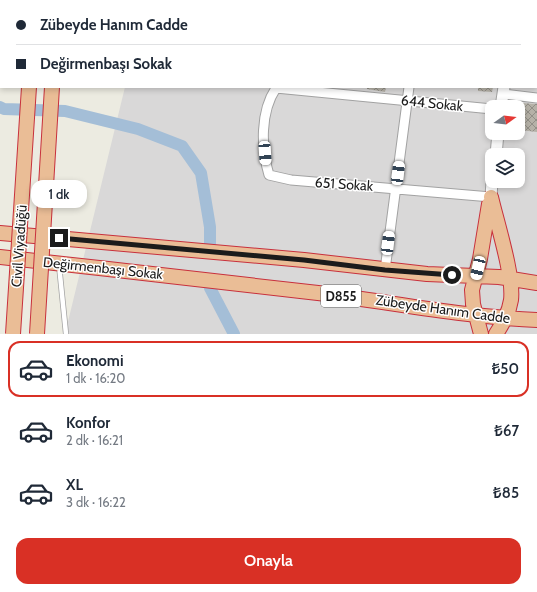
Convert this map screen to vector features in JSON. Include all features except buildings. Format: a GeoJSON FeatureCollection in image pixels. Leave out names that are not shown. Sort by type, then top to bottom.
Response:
{"type":"FeatureCollection","features":[{"type":"Feature","properties":{"kind":"highway","name":"Civil Viyadüğü"},"geometry":{"type":"LineString","coordinates":[[13,334],[29,88]]}},
{"type":"Feature","properties":{"kind":"highway","name":"Civil Viyadüğü"},"geometry":{"type":"LineString","coordinates":[[38,334],[52,88]]}},
{"type":"Feature","properties":{"kind":"highway"},"geometry":{"type":"LineString","coordinates":[[481,334],[476,316],[472,290],[491,197]]}},
{"type":"Feature","properties":{"kind":"highway"},"geometry":{"type":"LineString","coordinates":[[491,197],[510,279],[511,300],[506,319],[496,334]]}},
{"type":"Feature","properties":{"kind":"highway","name":"Değirmenbaşı Sokak"},"geometry":{"type":"LineString","coordinates":[[0,233],[304,260],[385,270]]}},
{"type":"Feature","properties":{"kind":"highway","name":"Değirmenbaşı Sokak"},"geometry":{"type":"LineString","coordinates":[[0,257],[206,280]]}},
{"type":"Feature","properties":{"kind":"highway","name":"D855"},"geometry":{"type":"LineString","coordinates":[[385,270],[476,276],[537,283]]}},
{"type":"Feature","properties":{"kind":"highway","name":"Zübeyde Hanım Cadde"},"geometry":{"type":"LineString","coordinates":[[206,280],[400,304],[476,316],[537,320]]}},
{"type":"Feature","properties":{"kind":"street","name":"644 Sokak"},"geometry":{"type":"LineString","coordinates":[[276,88],[485,108]]}},
{"type":"Feature","properties":{"kind":"street","name":"651 Sokak"},"geometry":{"type":"LineString","coordinates":[[276,88],[269,98],[263,131],[266,164],[269,175],[291,180],[491,197]]}},
{"type":"Feature","properties":{"kind":"street"},"geometry":{"type":"LineString","coordinates":[[385,270],[409,88]]}},
{"type":"Feature","properties":{"kind":"street"},"geometry":{"type":"LineString","coordinates":[[503,91],[537,98]]}},
{"type":"Feature","properties":{"kind":"street"},"geometry":{"type":"LineString","coordinates":[[491,197],[492,188]]}},
{"type":"Feature","properties":{"kind":"lane"},"geometry":{"type":"LineString","coordinates":[[58,264],[66,334]]}},
{"type":"Feature","properties":{"kind":"shaded area"},"geometry":{"type":"Polygon","coordinates":[[[125,88],[537,88],[537,334],[65,334],[125,88]]]}},
{"type":"Feature","properties":{"kind":"waterway"},"geometry":{"type":"LineString","coordinates":[[0,107],[4,109],[65,111],[138,129],[182,146],[201,173],[210,227],[210,244]]}},
{"type":"Feature","properties":{"kind":"waterway"},"geometry":{"type":"LineString","coordinates":[[210,288],[234,334]]}},
{"type":"Feature","properties":{"kind":"route"},"geometry":{"type":"LineString","coordinates":[[59,238],[304,260],[427,274],[452,275]]}}]}
